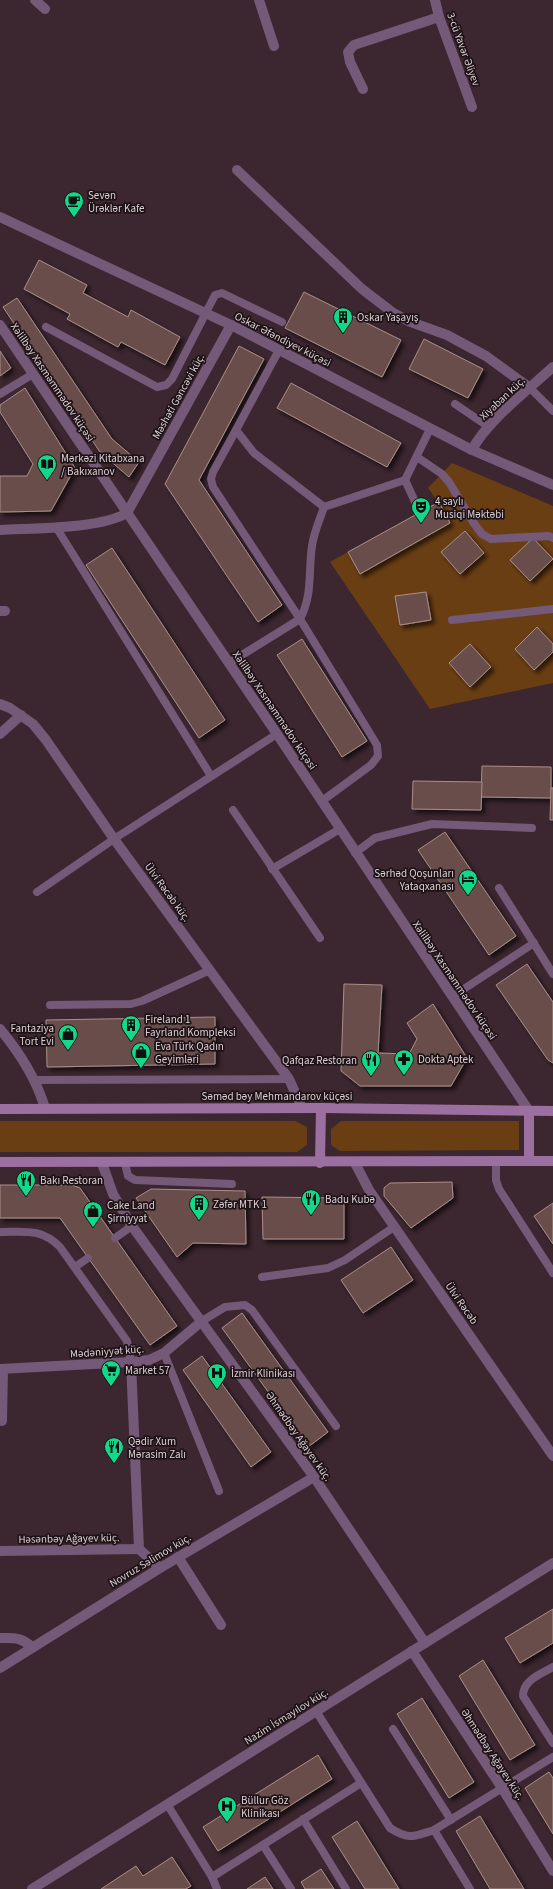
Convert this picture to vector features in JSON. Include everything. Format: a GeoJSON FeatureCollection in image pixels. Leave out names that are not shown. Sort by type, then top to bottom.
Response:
{"type":"FeatureCollection","features":[{"type":"Feature","properties":{"kind":"main road","name":"Səməd bəy Mehmandarov küçəsi"},"geometry":{"type":"LineString","coordinates":[[0,1109],[321,1108],[553,1111]]}},
{"type":"Feature","properties":{"kind":"main road"},"geometry":{"type":"LineString","coordinates":[[320,1163],[321,1108]]}},
{"type":"Feature","properties":{"kind":"main road"},"geometry":{"type":"LineString","coordinates":[[528,1111],[529,1161]]}},
{"type":"Feature","properties":{"kind":"main road"},"geometry":{"type":"LineString","coordinates":[[0,1162],[354,1163],[553,1161]]}},
{"type":"Feature","properties":{"kind":"street"},"geometry":{"type":"LineString","coordinates":[[35,0],[45,9]]}},
{"type":"Feature","properties":{"kind":"street"},"geometry":{"type":"LineString","coordinates":[[259,0],[274,46]]}},
{"type":"Feature","properties":{"kind":"street","name":"3-cü Yavər Əliyev"},"geometry":{"type":"LineString","coordinates":[[435,0],[439,17],[472,107]]}},
{"type":"Feature","properties":{"kind":"street"},"geometry":{"type":"LineString","coordinates":[[363,89],[350,62],[348,52],[354,45],[439,17]]}},
{"type":"Feature","properties":{"kind":"street"},"geometry":{"type":"LineString","coordinates":[[237,170],[362,289],[392,312],[408,321],[447,335],[486,356],[530,388]]}},
{"type":"Feature","properties":{"kind":"street","name":"Oskar Əfəndiyev küçəsi"},"geometry":{"type":"LineString","coordinates":[[0,216],[231,325],[472,450],[553,485]]}},
{"type":"Feature","properties":{"kind":"street","name":"Xəlilbəy Xasməmmədov küçəsi"},"geometry":{"type":"LineString","coordinates":[[0,325],[277,734],[453,996],[528,1111]]}},
{"type":"Feature","properties":{"kind":"street","name":"Məshəti Gəncəvi küç."},"geometry":{"type":"LineString","coordinates":[[127,513],[231,325]]}},
{"type":"Feature","properties":{"kind":"street","name":"Xiyaban küç."},"geometry":{"type":"LineString","coordinates":[[472,450],[476,442],[489,427],[553,367]]}},
{"type":"Feature","properties":{"kind":"street"},"geometry":{"type":"LineString","coordinates":[[0,530],[56,527],[109,521],[127,513]]}},
{"type":"Feature","properties":{"kind":"street","name":"Ülvi Rəcəb küç."},"geometry":{"type":"LineString","coordinates":[[0,704],[21,715],[33,724],[46,740],[114,839],[289,1079],[302,1108]]}},
{"type":"Feature","properties":{"kind":"street"},"geometry":{"type":"LineString","coordinates":[[0,734],[21,715]]}},
{"type":"Feature","properties":{"kind":"street"},"geometry":{"type":"LineString","coordinates":[[0,1029],[35,1080],[45,1108]]}},
{"type":"Feature","properties":{"kind":"street","name":"Əhmədbəy Ağayev küç."},"geometry":{"type":"LineString","coordinates":[[102,1163],[113,1194],[132,1226],[202,1320],[314,1477],[425,1643]]}},
{"type":"Feature","properties":{"kind":"street","name":"Ülvi Rəcəb"},"geometry":{"type":"LineString","coordinates":[[354,1163],[369,1190],[553,1456]]}},
{"type":"Feature","properties":{"kind":"street","name":"Mədəniyyət küç."},"geometry":{"type":"LineString","coordinates":[[1,1369],[149,1360],[164,1353],[202,1320]]}},
{"type":"Feature","properties":{"kind":"street"},"geometry":{"type":"LineString","coordinates":[[131,1362],[139,1549],[160,1568]]}},
{"type":"Feature","properties":{"kind":"street"},"geometry":{"type":"LineString","coordinates":[[1,1369],[2,1421]]}},
{"type":"Feature","properties":{"kind":"street","name":"Novruz Səlimov küç."},"geometry":{"type":"LineString","coordinates":[[0,1668],[178,1557],[314,1477]]}},
{"type":"Feature","properties":{"kind":"street","name":"Həsənbəy Ağayev küç."},"geometry":{"type":"LineString","coordinates":[[0,1551],[139,1549]]}},
{"type":"Feature","properties":{"kind":"street"},"geometry":{"type":"LineString","coordinates":[[178,1557],[221,1625]]}},
{"type":"Feature","properties":{"kind":"street","name":"Nazim İsmayılov küç."},"geometry":{"type":"LineString","coordinates":[[32,1889],[44,1886],[167,1804],[553,1563]]}},
{"type":"Feature","properties":{"kind":"street"},"geometry":{"type":"LineString","coordinates":[[0,1638],[18,1638],[24,1640],[32,1648]]}},
{"type":"Feature","properties":{"kind":"street","name":"Əhmədbəy Ağayev küç."},"geometry":{"type":"LineString","coordinates":[[412,1651],[502,1788],[553,1871]]}},
{"type":"Feature","properties":{"kind":"lane"},"geometry":{"type":"LineString","coordinates":[[46,326],[156,387],[166,385],[172,379],[215,295],[222,292],[282,322]]}},
{"type":"Feature","properties":{"kind":"lane"},"geometry":{"type":"LineString","coordinates":[[279,350],[213,472],[211,479],[213,487],[300,619],[377,745],[378,756],[371,765],[322,801]]}},
{"type":"Feature","properties":{"kind":"lane"},"geometry":{"type":"LineString","coordinates":[[0,394],[33,374]]}},
{"type":"Feature","properties":{"kind":"lane"},"geometry":{"type":"LineString","coordinates":[[530,388],[553,411]]}},
{"type":"Feature","properties":{"kind":"lane"},"geometry":{"type":"LineString","coordinates":[[455,404],[489,427]]}},
{"type":"Feature","properties":{"kind":"lane"},"geometry":{"type":"LineString","coordinates":[[324,507],[405,480],[430,429]]}},
{"type":"Feature","properties":{"kind":"lane"},"geometry":{"type":"LineString","coordinates":[[236,430],[254,453],[324,507]]}},
{"type":"Feature","properties":{"kind":"lane"},"geometry":{"type":"LineString","coordinates":[[417,457],[442,474],[449,482],[473,522],[482,534],[490,539],[549,536],[553,538]]}},
{"type":"Feature","properties":{"kind":"lane"},"geometry":{"type":"LineString","coordinates":[[405,480],[417,506]]}},
{"type":"Feature","properties":{"kind":"lane"},"geometry":{"type":"LineString","coordinates":[[229,663],[300,619],[306,607],[310,593],[312,545],[324,507]]}},
{"type":"Feature","properties":{"kind":"lane"},"geometry":{"type":"LineString","coordinates":[[56,527],[211,776]]}},
{"type":"Feature","properties":{"kind":"lane"},"geometry":{"type":"LineString","coordinates":[[452,620],[553,609]]}},
{"type":"Feature","properties":{"kind":"lane"},"geometry":{"type":"LineString","coordinates":[[37,892],[114,839],[277,734]]}},
{"type":"Feature","properties":{"kind":"lane"},"geometry":{"type":"LineString","coordinates":[[233,810],[320,938]]}},
{"type":"Feature","properties":{"kind":"lane"},"geometry":{"type":"LineString","coordinates":[[355,852],[375,838],[432,824],[532,828]]}},
{"type":"Feature","properties":{"kind":"lane"},"geometry":{"type":"LineString","coordinates":[[272,868],[340,829]]}},
{"type":"Feature","properties":{"kind":"lane"},"geometry":{"type":"LineString","coordinates":[[499,888],[553,974]]}},
{"type":"Feature","properties":{"kind":"lane"},"geometry":{"type":"LineString","coordinates":[[453,996],[534,943]]}},
{"type":"Feature","properties":{"kind":"lane"},"geometry":{"type":"LineString","coordinates":[[50,1005],[131,1004],[142,1002],[210,970]]}},
{"type":"Feature","properties":{"kind":"lane"},"geometry":{"type":"LineString","coordinates":[[35,1080],[289,1079]]}},
{"type":"Feature","properties":{"kind":"lane"},"geometry":{"type":"LineString","coordinates":[[496,1161],[496,1180],[499,1189],[553,1273]]}},
{"type":"Feature","properties":{"kind":"lane"},"geometry":{"type":"LineString","coordinates":[[125,1163],[128,1176],[135,1180],[232,1184]]}},
{"type":"Feature","properties":{"kind":"lane"},"geometry":{"type":"LineString","coordinates":[[116,1238],[132,1226]]}},
{"type":"Feature","properties":{"kind":"lane"},"geometry":{"type":"LineString","coordinates":[[262,1277],[328,1268],[345,1260],[394,1226]]}},
{"type":"Feature","properties":{"kind":"lane"},"geometry":{"type":"LineString","coordinates":[[0,1232],[38,1232],[51,1238],[75,1267],[127,1341],[131,1362]]}},
{"type":"Feature","properties":{"kind":"lane"},"geometry":{"type":"LineString","coordinates":[[75,1267],[88,1258]]}},
{"type":"Feature","properties":{"kind":"lane"},"geometry":{"type":"LineString","coordinates":[[202,1320],[224,1308],[245,1305],[252,1310],[336,1426]]}},
{"type":"Feature","properties":{"kind":"lane"},"geometry":{"type":"LineString","coordinates":[[164,1353],[219,1491]]}},
{"type":"Feature","properties":{"kind":"lane"},"geometry":{"type":"LineString","coordinates":[[553,1667],[526,1684],[523,1690],[523,1696],[553,1743]]}},
{"type":"Feature","properties":{"kind":"lane"},"geometry":{"type":"LineString","coordinates":[[316,1711],[390,1828],[403,1836],[418,1835],[434,1830],[553,1757]]}},
{"type":"Feature","properties":{"kind":"lane"},"geometry":{"type":"LineString","coordinates":[[393,1728],[451,1820]]}},
{"type":"Feature","properties":{"kind":"lane"},"geometry":{"type":"LineString","coordinates":[[212,1877],[361,1783]]}},
{"type":"Feature","properties":{"kind":"lane"},"geometry":{"type":"LineString","coordinates":[[167,1804],[212,1877],[217,1889]]}},
{"type":"Feature","properties":{"kind":"lane"},"geometry":{"type":"LineString","coordinates":[[303,1819],[346,1889]]}},
{"type":"Feature","properties":{"kind":"lane"},"geometry":{"type":"LineString","coordinates":[[434,1830],[470,1889]]}},
{"type":"Feature","properties":{"kind":"lane"},"geometry":{"type":"LineString","coordinates":[[263,1845],[291,1889]]}},
{"type":"Feature","properties":{"kind":"shaded area"},"geometry":{"type":"Polygon","coordinates":[[[452,463],[553,506],[553,683],[430,709],[330,562],[438,502],[428,488],[452,463]]]}},
{"type":"Feature","properties":{"kind":"shaded area"},"geometry":{"type":"Polygon","coordinates":[[[0,1121],[295,1121],[307,1127],[307,1145],[297,1152],[0,1152],[0,1121]]]}},
{"type":"Feature","properties":{"kind":"shaded area"},"geometry":{"type":"Polygon","coordinates":[[[341,1121],[519,1121],[519,1150],[340,1151],[331,1145],[331,1129],[341,1121]]]}},
{"type":"Feature","properties":{"kind":"building"},"geometry":{"type":"Polygon","coordinates":[[[39,260],[87,285],[83,293],[128,317],[131,310],[180,337],[165,365],[121,342],[118,347],[67,319],[70,314],[24,289],[39,260]]]}},
{"type":"Feature","properties":{"kind":"building","name":"Oskar Yaşayış"},"geometry":{"type":"Polygon","coordinates":[[[304,292],[401,340],[382,377],[285,328],[304,292]]]}},
{"type":"Feature","properties":{"kind":"building"},"geometry":{"type":"Polygon","coordinates":[[[17,298],[112,439],[139,462],[129,477],[100,452],[3,307],[17,298]]]}},
{"type":"Feature","properties":{"kind":"building"},"geometry":{"type":"Polygon","coordinates":[[[424,339],[483,369],[468,398],[409,369],[424,339]]]}},
{"type":"Feature","properties":{"kind":"building"},"geometry":{"type":"Polygon","coordinates":[[[239,346],[264,359],[199,480],[282,605],[258,622],[165,484],[239,346]]]}},
{"type":"Feature","properties":{"kind":"building"},"geometry":{"type":"Polygon","coordinates":[[[0,351],[11,368],[0,376],[0,351]]]}},
{"type":"Feature","properties":{"kind":"building"},"geometry":{"type":"Polygon","coordinates":[[[291,383],[401,443],[387,467],[277,408],[291,383]]]}},
{"type":"Feature","properties":{"kind":"building"},"geometry":{"type":"Polygon","coordinates":[[[25,388],[75,468],[51,511],[0,512],[0,476],[27,476],[33,464],[0,412],[0,405],[25,388]]]}},
{"type":"Feature","properties":{"kind":"building"},"geometry":{"type":"Polygon","coordinates":[[[439,502],[450,523],[360,574],[348,552],[439,502]]]}},
{"type":"Feature","properties":{"kind":"building"},"geometry":{"type":"Polygon","coordinates":[[[465,531],[484,553],[460,574],[441,552],[465,531]]]}},
{"type":"Feature","properties":{"kind":"building"},"geometry":{"type":"Polygon","coordinates":[[[533,538],[553,559],[530,581],[510,560],[533,538]]]}},
{"type":"Feature","properties":{"kind":"building"},"geometry":{"type":"Polygon","coordinates":[[[112,548],[225,720],[199,738],[86,565],[112,548]]]}},
{"type":"Feature","properties":{"kind":"building"},"geometry":{"type":"Polygon","coordinates":[[[426,592],[431,620],[400,625],[395,596],[426,592]]]}},
{"type":"Feature","properties":{"kind":"building"},"geometry":{"type":"Polygon","coordinates":[[[537,627],[553,644],[553,652],[534,670],[515,649],[537,627]]]}},
{"type":"Feature","properties":{"kind":"building"},"geometry":{"type":"Polygon","coordinates":[[[302,639],[367,741],[342,757],[277,655],[302,639]]]}},
{"type":"Feature","properties":{"kind":"building"},"geometry":{"type":"Polygon","coordinates":[[[470,644],[491,667],[470,687],[449,663],[470,644]]]}},
{"type":"Feature","properties":{"kind":"building"},"geometry":{"type":"Polygon","coordinates":[[[482,766],[551,767],[551,798],[481,797],[482,766]]]}},
{"type":"Feature","properties":{"kind":"building"},"geometry":{"type":"Polygon","coordinates":[[[413,781],[482,782],[481,810],[412,809],[413,781]]]}},
{"type":"Feature","properties":{"kind":"building"},"geometry":{"type":"Polygon","coordinates":[[[551,788],[553,788],[553,820],[550,820],[551,788]]]}},
{"type":"Feature","properties":{"kind":"building"},"geometry":{"type":"Polygon","coordinates":[[[445,832],[516,936],[489,955],[418,850],[445,832]]]}},
{"type":"Feature","properties":{"kind":"building"},"geometry":{"type":"Polygon","coordinates":[[[527,964],[553,1002],[553,1063],[548,1060],[496,985],[527,964]]]}},
{"type":"Feature","properties":{"kind":"building"},"geometry":{"type":"Polygon","coordinates":[[[344,984],[382,985],[378,1053],[409,1054],[417,1039],[407,1023],[433,1004],[467,1058],[451,1086],[360,1086],[341,1071],[344,984]]]}},
{"type":"Feature","properties":{"kind":"building","name":"Fireland 1 Fayrland Kompleksi"},"geometry":{"type":"Polygon","coordinates":[[[215,1017],[215,1064],[47,1067],[46,1020],[215,1017]]]}},
{"type":"Feature","properties":{"kind":"building"},"geometry":{"type":"Polygon","coordinates":[[[452,1182],[453,1198],[411,1228],[384,1196],[384,1188],[390,1183],[452,1182]]]}},
{"type":"Feature","properties":{"kind":"building"},"geometry":{"type":"Polygon","coordinates":[[[0,1185],[72,1185],[80,1188],[177,1326],[150,1345],[60,1218],[0,1218],[0,1185]]]}},
{"type":"Feature","properties":{"kind":"building","name":"Zəfər MTK 1"},"geometry":{"type":"Polygon","coordinates":[[[151,1189],[245,1191],[246,1244],[193,1243],[177,1257],[136,1198],[151,1189]]]}},
{"type":"Feature","properties":{"kind":"building"},"geometry":{"type":"Polygon","coordinates":[[[262,1197],[344,1198],[344,1239],[263,1239],[262,1197]]]}},
{"type":"Feature","properties":{"kind":"building"},"geometry":{"type":"Polygon","coordinates":[[[553,1203],[553,1244],[534,1216],[553,1203]]]}},
{"type":"Feature","properties":{"kind":"building"},"geometry":{"type":"Polygon","coordinates":[[[391,1247],[413,1280],[363,1313],[341,1280],[391,1247]]]}},
{"type":"Feature","properties":{"kind":"building"},"geometry":{"type":"Polygon","coordinates":[[[242,1313],[328,1432],[308,1447],[222,1328],[242,1313]]]}},
{"type":"Feature","properties":{"kind":"building"},"geometry":{"type":"Polygon","coordinates":[[[202,1356],[271,1452],[251,1467],[183,1370],[202,1356]]]}},
{"type":"Feature","properties":{"kind":"building"},"geometry":{"type":"Polygon","coordinates":[[[553,1609],[553,1643],[520,1663],[505,1638],[553,1609]]]}},
{"type":"Feature","properties":{"kind":"building"},"geometry":{"type":"Polygon","coordinates":[[[483,1660],[535,1745],[510,1760],[459,1676],[483,1660]]]}},
{"type":"Feature","properties":{"kind":"building"},"geometry":{"type":"Polygon","coordinates":[[[422,1698],[474,1782],[449,1798],[397,1714],[422,1698]]]}},
{"type":"Feature","properties":{"kind":"building"},"geometry":{"type":"Polygon","coordinates":[[[318,1755],[332,1779],[218,1851],[203,1827],[318,1755]]]}},
{"type":"Feature","properties":{"kind":"building"},"geometry":{"type":"Polygon","coordinates":[[[549,1772],[553,1778],[553,1834],[525,1788],[549,1772]]]}},
{"type":"Feature","properties":{"kind":"building"},"geometry":{"type":"Polygon","coordinates":[[[480,1816],[524,1889],[490,1889],[456,1831],[480,1816]]]}},
{"type":"Feature","properties":{"kind":"building"},"geometry":{"type":"Polygon","coordinates":[[[357,1821],[399,1889],[365,1889],[332,1837],[357,1821]]]}},
{"type":"Feature","properties":{"kind":"building"},"geometry":{"type":"Polygon","coordinates":[[[172,1857],[191,1886],[186,1889],[101,1889],[136,1866],[143,1876],[172,1857]]]}},
{"type":"Feature","properties":{"kind":"building"},"geometry":{"type":"Polygon","coordinates":[[[321,1869],[334,1889],[305,1889],[301,1882],[321,1869]]]}},
{"type":"Feature","properties":{"kind":"building"},"geometry":{"type":"Polygon","coordinates":[[[265,1877],[273,1889],[247,1889],[265,1877]]]}},
{"type":"Feature","properties":{"kind":"place","name":"Sevən Ürəklər Kafe"},"geometry":{"type":"Point","coordinates":[74,218]}},
{"type":"Feature","properties":{"kind":"place","name":"Oskar Yaşayış"},"geometry":{"type":"Point","coordinates":[343,334]}},
{"type":"Feature","properties":{"kind":"place","name":"Mərkəzi Kitabxana / Bakıxanov"},"geometry":{"type":"Point","coordinates":[47,481]}},
{"type":"Feature","properties":{"kind":"place","name":"4 saylı Musiqi Məktəbi"},"geometry":{"type":"Point","coordinates":[421,524]}},
{"type":"Feature","properties":{"kind":"place","name":"Sərhəd Qoşunları Yataqxanası"},"geometry":{"type":"Point","coordinates":[468,896]}},
{"type":"Feature","properties":{"kind":"place","name":"Fireland 1 Fayrland Kompleksi"},"geometry":{"type":"Point","coordinates":[131,1042]}},
{"type":"Feature","properties":{"kind":"place","name":"Fantaziya Tort Evi"},"geometry":{"type":"Point","coordinates":[68,1051]}},
{"type":"Feature","properties":{"kind":"place","name":"Eva Türk Qadın Geyimləri"},"geometry":{"type":"Point","coordinates":[141,1069]}},
{"type":"Feature","properties":{"kind":"place","name":"Dokta Aptek"},"geometry":{"type":"Point","coordinates":[404,1076]}},
{"type":"Feature","properties":{"kind":"place","name":"Qafqaz Restoran"},"geometry":{"type":"Point","coordinates":[371,1077]}},
{"type":"Feature","properties":{"kind":"place","name":"Bakı Restoran"},"geometry":{"type":"Point","coordinates":[26,1197]}},
{"type":"Feature","properties":{"kind":"place","name":"Badu Kubə"},"geometry":{"type":"Point","coordinates":[311,1216]}},
{"type":"Feature","properties":{"kind":"place","name":"Zəfər MTK 1"},"geometry":{"type":"Point","coordinates":[199,1221]}},
{"type":"Feature","properties":{"kind":"place","name":"Cake Land Şirniyyat"},"geometry":{"type":"Point","coordinates":[93,1228]}},
{"type":"Feature","properties":{"kind":"place","name":"Market 57"},"geometry":{"type":"Point","coordinates":[111,1387]}},
{"type":"Feature","properties":{"kind":"place","name":"İzmir Klinikası"},"geometry":{"type":"Point","coordinates":[217,1390]}},
{"type":"Feature","properties":{"kind":"place","name":"Qədir Xum Mərasim Zalı"},"geometry":{"type":"Point","coordinates":[114,1464]}},
{"type":"Feature","properties":{"kind":"place","name":"Büllur Göz Klinikası"},"geometry":{"type":"Point","coordinates":[227,1823]}}]}
